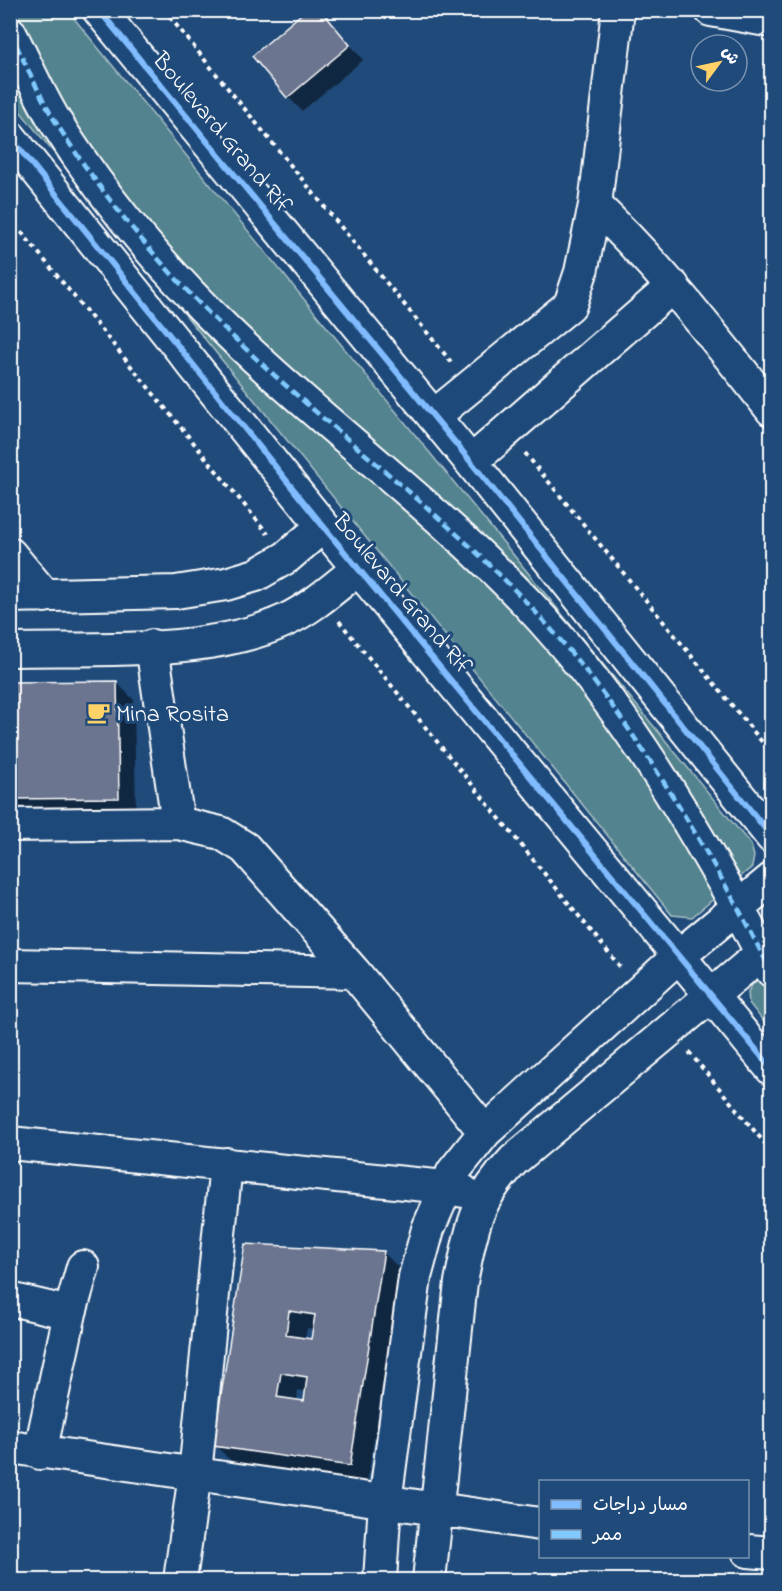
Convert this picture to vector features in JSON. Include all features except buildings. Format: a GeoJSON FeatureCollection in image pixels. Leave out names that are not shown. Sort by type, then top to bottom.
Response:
{"type":"FeatureCollection","features":[{"type":"Feature","properties":{"kind":"street","name":"Boulevard Grand Rif"},"geometry":{"type":"LineString","coordinates":[[99,10],[434,416],[771,837]]}},
{"type":"Feature","properties":{"kind":"street"},"geometry":{"type":"LineString","coordinates":[[434,416],[570,304],[581,272],[595,205],[618,10]]}},
{"type":"Feature","properties":{"kind":"street"},"geometry":{"type":"LineString","coordinates":[[711,10],[771,21]]}},
{"type":"Feature","properties":{"kind":"street"},"geometry":{"type":"LineString","coordinates":[[10,33],[54,119],[95,179],[164,265],[224,328],[314,412],[433,510],[530,605],[608,697],[666,784],[768,957],[710,994],[514,1160],[484,1196],[470,1239],[461,1282],[435,1507],[429,1581]]}},
{"type":"Feature","properties":{"kind":"street","name":"Boulevard Grand Rif"},"geometry":{"type":"LineString","coordinates":[[10,136],[323,526],[680,955],[771,1069]]}},
{"type":"Feature","properties":{"kind":"street"},"geometry":{"type":"LineString","coordinates":[[595,205],[643,251],[771,410]]}},
{"type":"Feature","properties":{"kind":"street"},"geometry":{"type":"LineString","coordinates":[[471,462],[673,286]]}},
{"type":"Feature","properties":{"kind":"street"},"geometry":{"type":"LineString","coordinates":[[10,596],[176,591],[216,585],[256,575],[286,557],[323,526]]}},
{"type":"Feature","properties":{"kind":"street"},"geometry":{"type":"LineString","coordinates":[[10,554],[45,596]]}},
{"type":"Feature","properties":{"kind":"street"},"geometry":{"type":"LineString","coordinates":[[10,650],[152,646],[245,635],[284,621],[321,599],[359,568]]}},
{"type":"Feature","properties":{"kind":"street"},"geometry":{"type":"LineString","coordinates":[[152,646],[178,823]]}},
{"type":"Feature","properties":{"kind":"street"},"geometry":{"type":"LineString","coordinates":[[10,825],[178,823],[221,833],[245,848],[354,972],[485,1132]]}},
{"type":"Feature","properties":{"kind":"street"},"geometry":{"type":"LineString","coordinates":[[380,1581],[385,1502],[415,1277],[428,1229],[445,1187],[465,1156],[485,1132],[680,955],[771,879]]}},
{"type":"Feature","properties":{"kind":"street"},"geometry":{"type":"LineString","coordinates":[[10,965],[354,972]]}},
{"type":"Feature","properties":{"kind":"street"},"geometry":{"type":"LineString","coordinates":[[10,1143],[445,1187],[484,1196]]}},
{"type":"Feature","properties":{"kind":"street"},"geometry":{"type":"LineString","coordinates":[[180,1581],[195,1474],[226,1164]]}},
{"type":"Feature","properties":{"kind":"street"},"geometry":{"type":"LineString","coordinates":[[83,1267],[25,1450],[385,1502],[435,1507],[539,1524]]}},
{"type":"Feature","properties":{"kind":"street"},"geometry":{"type":"LineString","coordinates":[[10,1299],[70,1313]]}},
{"type":"Feature","properties":{"kind":"street"},"geometry":{"type":"LineString","coordinates":[[749,1551],[771,1552]]}},
{"type":"Feature","properties":{"kind":"path"},"geometry":{"type":"LineString","coordinates":[[10,219],[286,557]]}},
{"type":"Feature","properties":{"kind":"path"},"geometry":{"type":"LineString","coordinates":[[321,599],[640,991]]}},
{"type":"Feature","properties":{"kind":"path"},"geometry":{"type":"LineString","coordinates":[[670,1028],[771,1152]]}},
{"type":"Feature","properties":{"kind":"green space"},"geometry":{"type":"Polygon","coordinates":[[[10,11],[68,11],[751,845],[754,856],[752,867],[692,917],[672,915],[11,100],[10,11]]]}},
{"type":"Feature","properties":{"kind":"green space"},"geometry":{"type":"Polygon","coordinates":[[[771,967],[771,1031],[749,1003],[748,992],[755,980],[771,967]]]}},
{"type":"Feature","properties":{"kind":"marked path"},"geometry":{"type":"LineString","coordinates":[[10,33],[37,88],[73,149],[113,204],[178,281],[262,364],[456,533],[493,568],[560,639],[616,711],[667,787],[737,906],[772,971]]}},
{"type":"Feature","properties":{"kind":"cycle path"},"geometry":{"type":"LineString","coordinates":[[99,10],[471,462],[772,837]]}},
{"type":"Feature","properties":{"kind":"cycle path"},"geometry":{"type":"LineString","coordinates":[[10,137],[323,526],[772,1069]]}},
{"type":"Feature","properties":{"kind":"place","name":"Mina Rosita"},"geometry":{"type":"Point","coordinates":[98,713]}}]}
